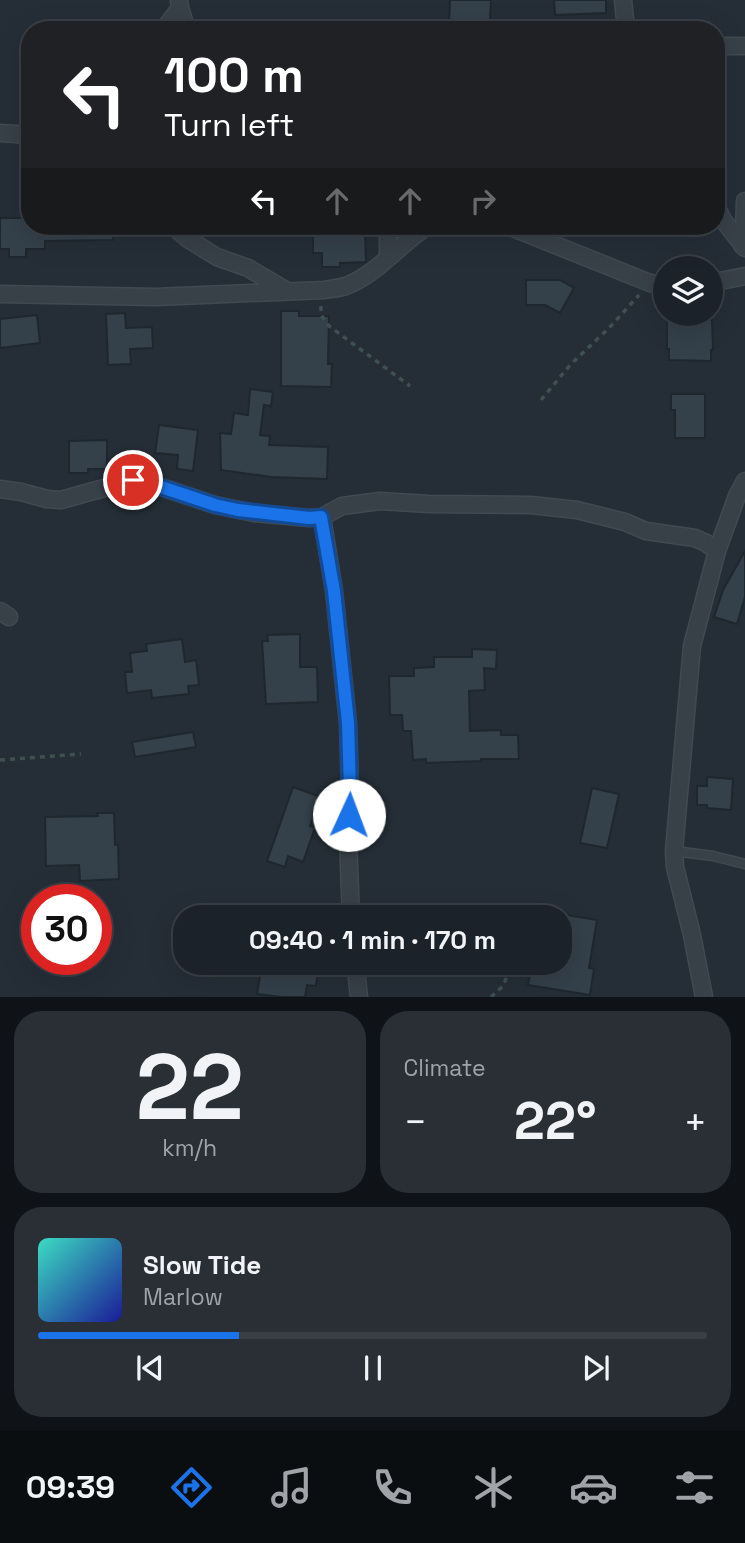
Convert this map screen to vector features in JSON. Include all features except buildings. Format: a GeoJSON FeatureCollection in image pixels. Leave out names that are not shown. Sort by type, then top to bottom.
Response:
{"type":"FeatureCollection","features":[{"type":"Feature","properties":{"kind":"street"},"geometry":{"type":"LineString","coordinates":[[623,0],[625,21]]}},
{"type":"Feature","properties":{"kind":"street"},"geometry":{"type":"LineString","coordinates":[[169,21],[179,4]]}},
{"type":"Feature","properties":{"kind":"street"},"geometry":{"type":"LineString","coordinates":[[179,4],[184,21]]}},
{"type":"Feature","properties":{"kind":"street"},"geometry":{"type":"LineString","coordinates":[[725,47],[745,46]]}},
{"type":"Feature","properties":{"kind":"street"},"geometry":{"type":"LineString","coordinates":[[0,133],[21,134]]}},
{"type":"Feature","properties":{"kind":"street"},"geometry":{"type":"LineString","coordinates":[[744,246],[745,201]]}},
{"type":"Feature","properties":{"kind":"street"},"geometry":{"type":"LineString","coordinates":[[725,222],[744,246]]}},
{"type":"Feature","properties":{"kind":"street"},"geometry":{"type":"LineString","coordinates":[[183,235],[217,257],[248,268],[288,291]]}},
{"type":"Feature","properties":{"kind":"street"},"geometry":{"type":"LineString","coordinates":[[388,235],[388,258]]}},
{"type":"Feature","properties":{"kind":"street"},"geometry":{"type":"LineString","coordinates":[[0,294],[156,298],[324,290],[345,286],[364,276],[415,235]]}},
{"type":"Feature","properties":{"kind":"street"},"geometry":{"type":"LineString","coordinates":[[531,235],[653,282]]}},
{"type":"Feature","properties":{"kind":"street"},"geometry":{"type":"LineString","coordinates":[[723,280],[745,276]]}},
{"type":"Feature","properties":{"kind":"street"},"geometry":{"type":"LineString","coordinates":[[0,489],[61,500],[133,480],[238,510],[309,518],[321,517],[342,506],[380,501],[531,505],[578,510],[646,530],[695,538],[717,551]]}},
{"type":"Feature","properties":{"kind":"street"},"geometry":{"type":"LineString","coordinates":[[704,997],[675,867],[674,851],[692,646],[717,551],[745,481]]}},
{"type":"Feature","properties":{"kind":"street"},"geometry":{"type":"LineString","coordinates":[[321,517],[334,591],[348,723],[351,905]]}},
{"type":"Feature","properties":{"kind":"street"},"geometry":{"type":"LineString","coordinates":[[356,975],[359,997]]}},
{"type":"Feature","properties":{"kind":"lane"},"geometry":{"type":"LineString","coordinates":[[674,851],[713,856],[745,864]]}},
{"type":"Feature","properties":{"kind":"path"},"geometry":{"type":"LineString","coordinates":[[337,288],[322,304],[320,311],[329,326],[410,386]]}},
{"type":"Feature","properties":{"kind":"path"},"geometry":{"type":"LineString","coordinates":[[541,400],[571,364],[653,288]]}},
{"type":"Feature","properties":{"kind":"path"},"geometry":{"type":"LineString","coordinates":[[0,760],[81,754]]}},
{"type":"Feature","properties":{"kind":"path"},"geometry":{"type":"LineString","coordinates":[[491,997],[503,986],[508,975]]}},
{"type":"Feature","properties":{"kind":"route"},"geometry":{"type":"LineString","coordinates":[[133,480],[238,510],[321,517],[334,591],[348,723],[349,815]]}}]}
